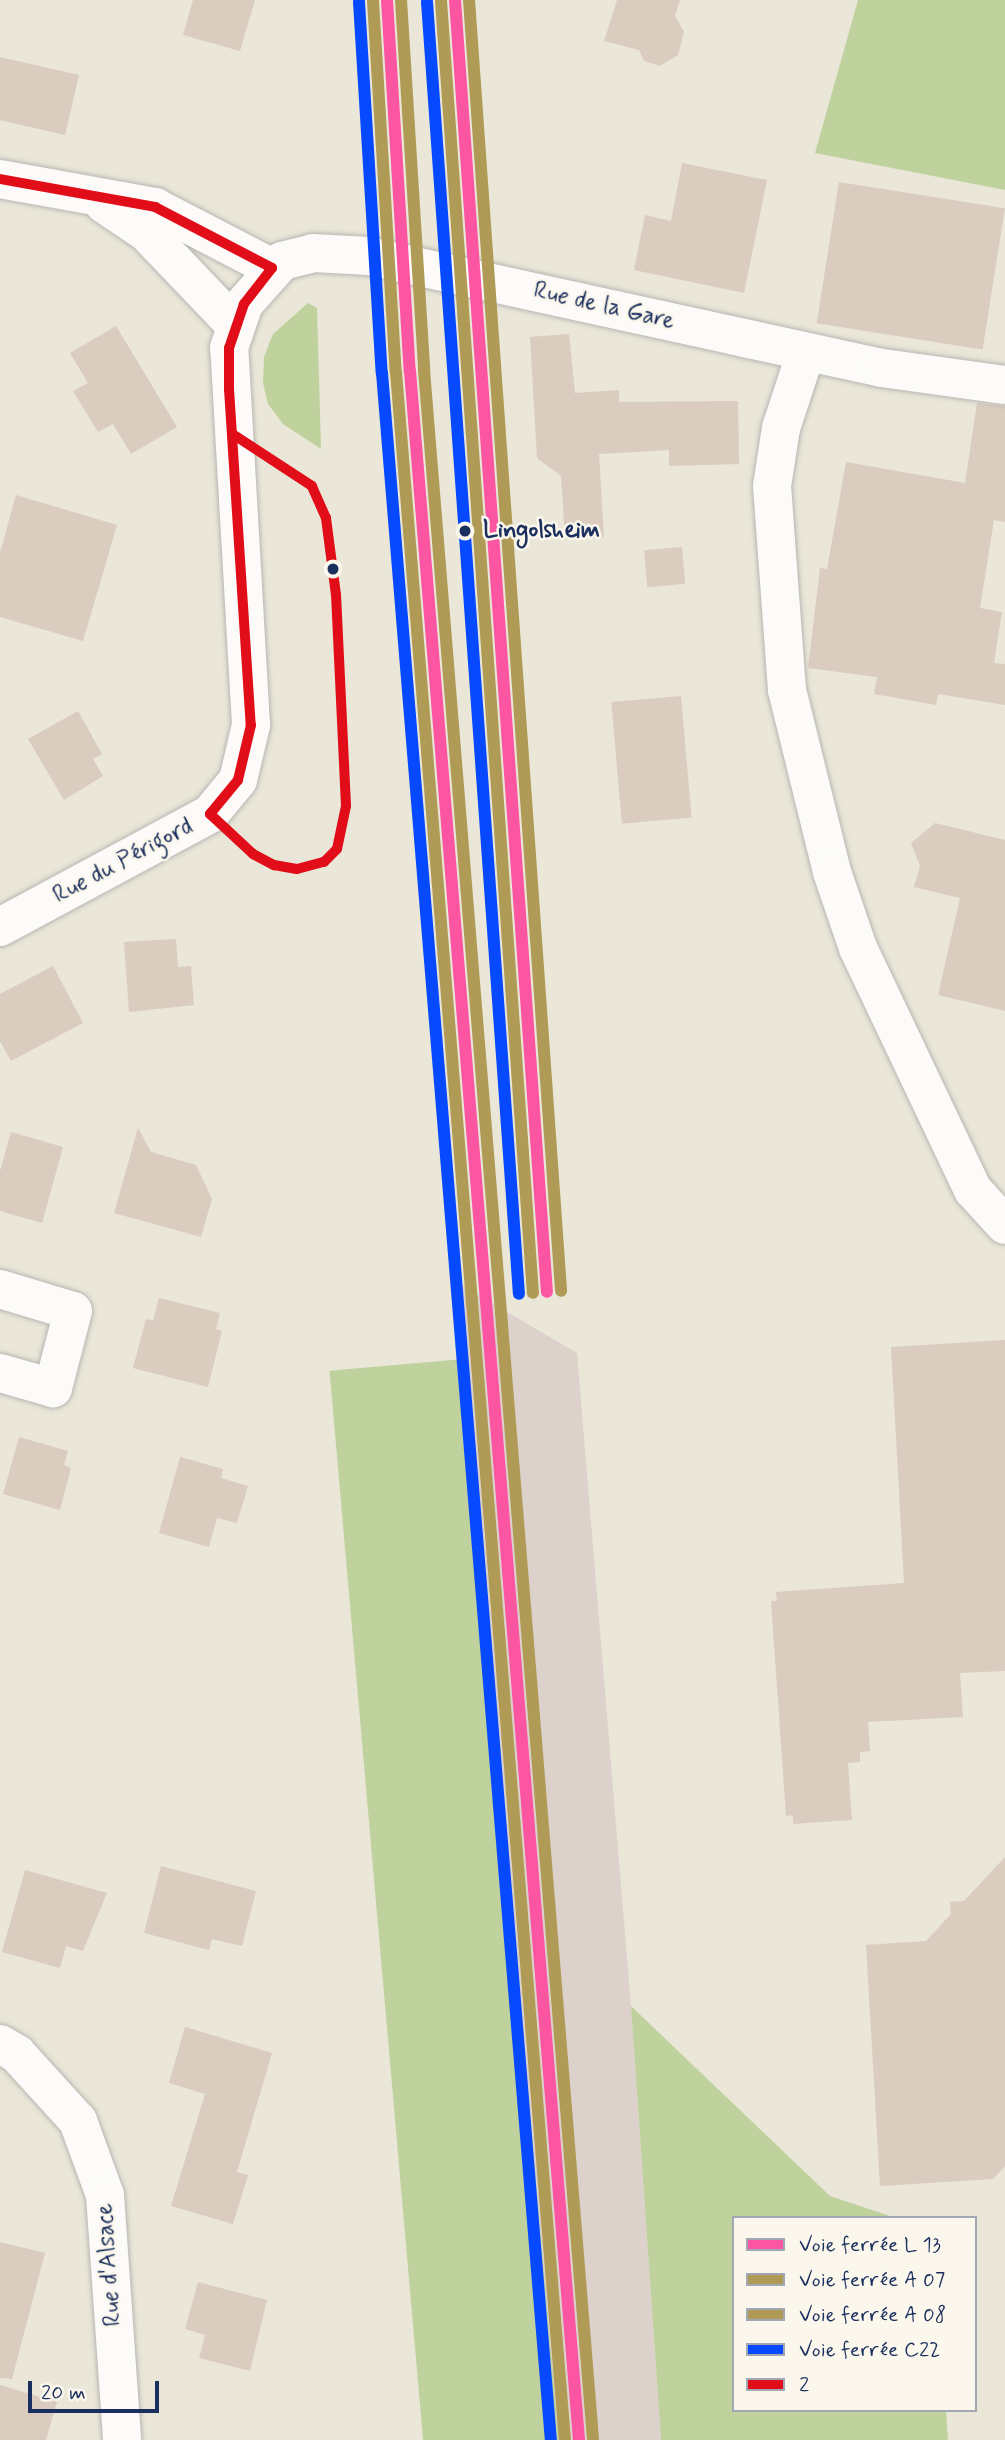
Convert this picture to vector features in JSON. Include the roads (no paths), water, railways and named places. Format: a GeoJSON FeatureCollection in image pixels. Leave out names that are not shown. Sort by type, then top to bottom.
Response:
{"type":"FeatureCollection","features":[{"type":"Feature","properties":{"kind":"street"},"geometry":{"type":"LineString","coordinates":[[0,179],[96,199],[155,207],[272,268],[244,304],[235,325],[147,233],[96,199]]}},
{"type":"Feature","properties":{"kind":"street","name":"Rue de la Gare"},"geometry":{"type":"LineString","coordinates":[[272,268],[313,253],[369,256],[806,352],[1005,385]]}},
{"type":"Feature","properties":{"kind":"street","name":"Rue du Périgord"},"geometry":{"type":"LineString","coordinates":[[0,927],[210,814],[238,780],[251,725],[229,389],[235,325]]}},
{"type":"Feature","properties":{"kind":"street"},"geometry":{"type":"LineString","coordinates":[[806,352],[781,428],[772,486],[787,690],[832,872],[858,948],[973,1190],[1005,1225]]}},
{"type":"Feature","properties":{"kind":"street"},"geometry":{"type":"LineString","coordinates":[[0,1289],[73,1311],[53,1388],[0,1373]]}},
{"type":"Feature","properties":{"kind":"street","name":"Rue d'Alsace"},"geometry":{"type":"LineString","coordinates":[[0,2044],[17,2053],[78,2122],[105,2195],[122,2440]]}},
{"type":"Feature","properties":{"kind":"rail line","name":"C22"},"geometry":{"type":"LineString","coordinates":[[359,2],[382,373],[551,2440]]}},
{"type":"Feature","properties":{"kind":"rail line","name":"C22"},"geometry":{"type":"LineString","coordinates":[[427,2],[519,1294]]}},
{"type":"Feature","properties":{"kind":"place","name":"Lingolsheim"},"geometry":{"type":"Point","coordinates":[465,531]}}]}
